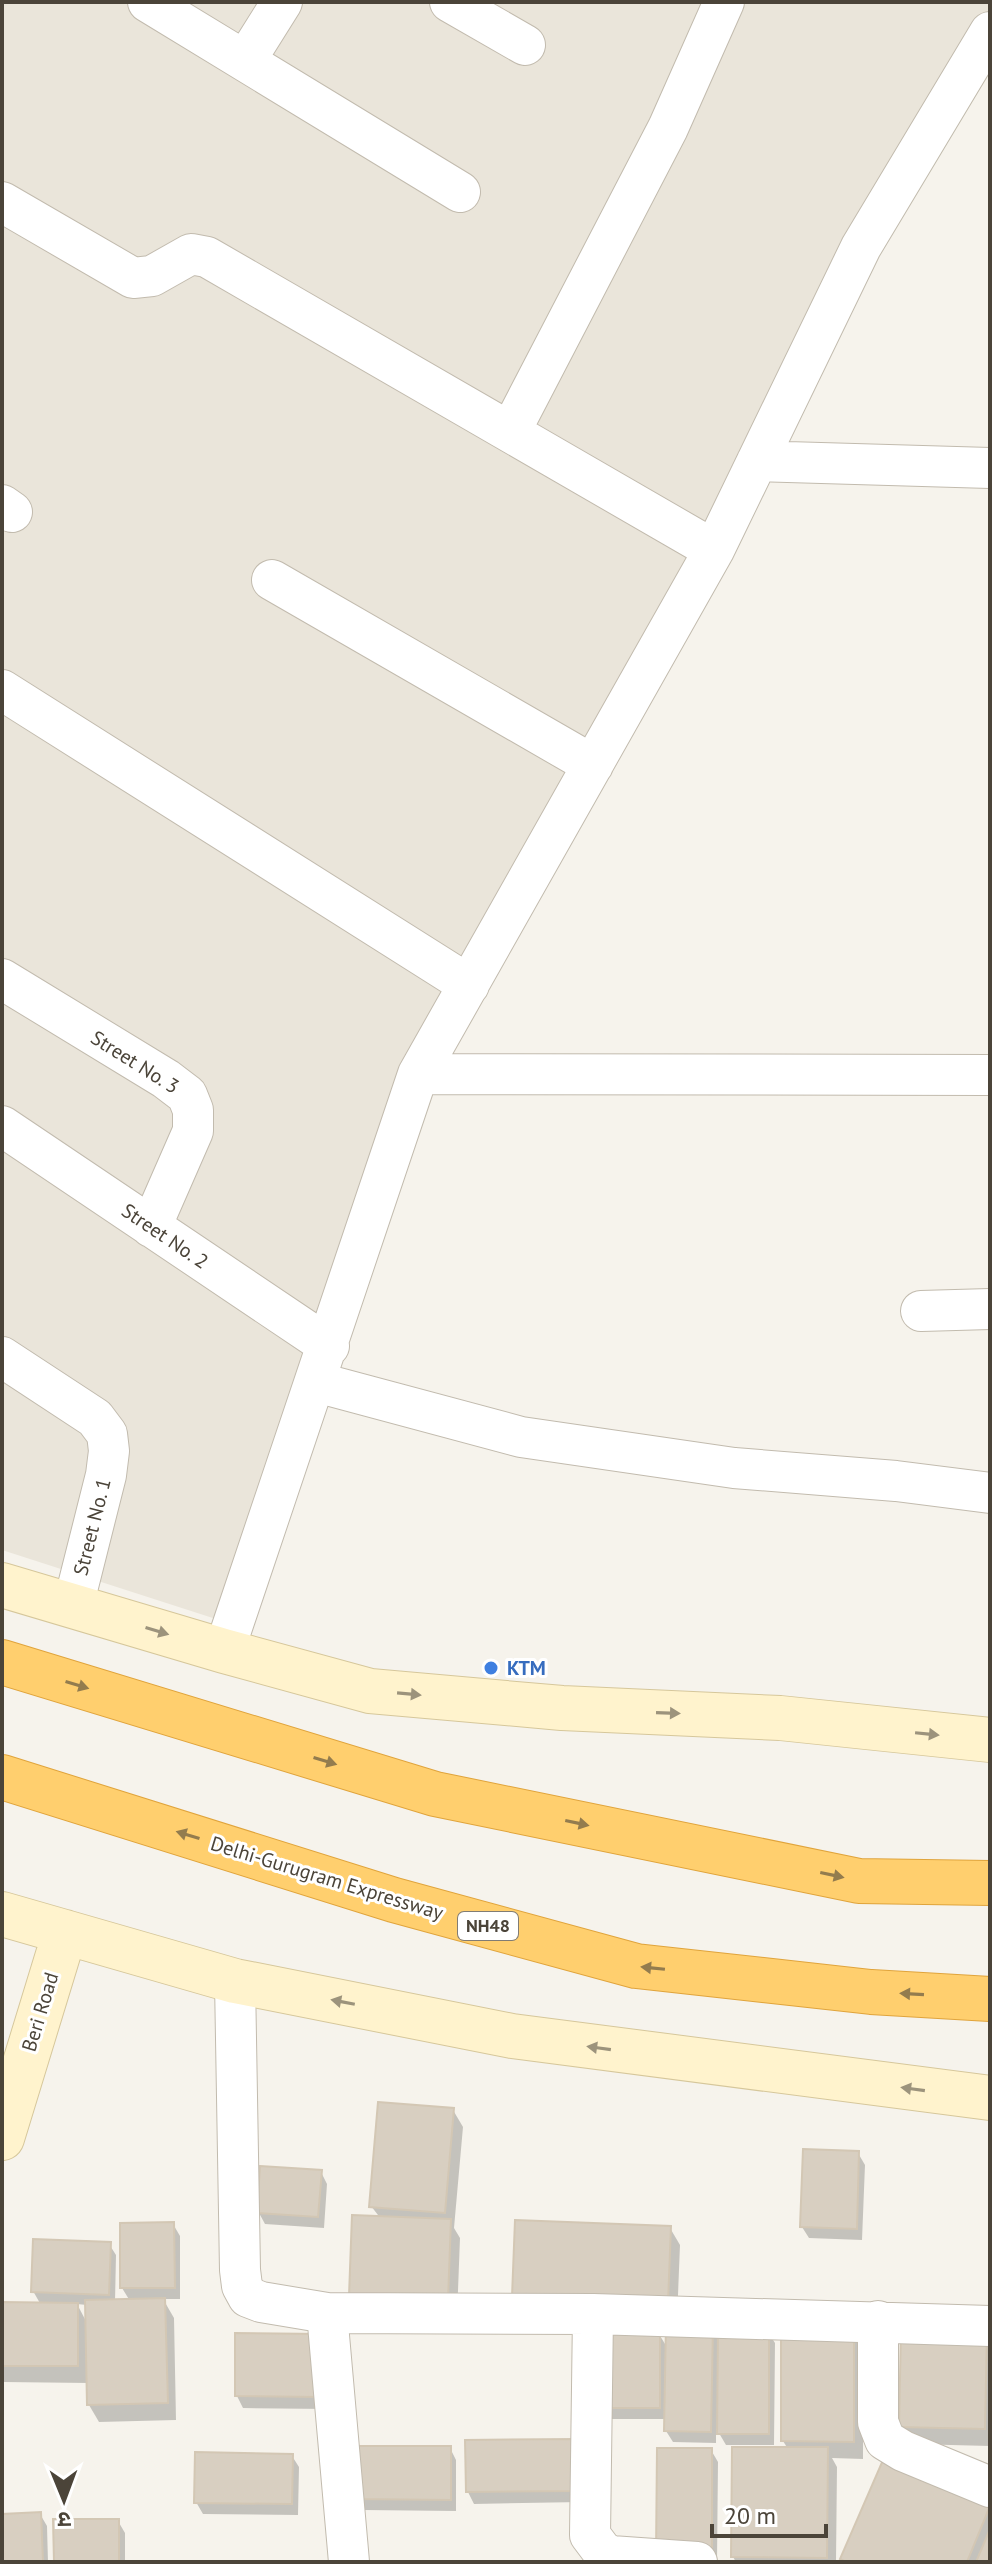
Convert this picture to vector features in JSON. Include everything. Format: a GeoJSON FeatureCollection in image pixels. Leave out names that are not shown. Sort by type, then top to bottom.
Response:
{"type":"FeatureCollection","features":[{"type":"Feature","properties":{"kind":"highway"},"geometry":{"type":"LineString","coordinates":[[2,1662],[435,1794],[859,1881],[990,1883]]}},
{"type":"Feature","properties":{"kind":"highway","name":"Delhi-Gurugram Expressway"},"geometry":{"type":"LineString","coordinates":[[2,1777],[394,1900],[636,1966],[871,1992],[990,1999]]}},
{"type":"Feature","properties":{"kind":"main road"},"geometry":{"type":"LineString","coordinates":[[2,1585],[370,1691],[562,1708],[780,1718],[990,1740]]}},
{"type":"Feature","properties":{"kind":"main road"},"geometry":{"type":"LineString","coordinates":[[2,1914],[235,1981],[512,2036],[990,2098]]}},
{"type":"Feature","properties":{"kind":"main road","name":"Beri Road"},"geometry":{"type":"LineString","coordinates":[[2,2138],[65,1932]]}},
{"type":"Feature","properties":{"kind":"street"},"geometry":{"type":"LineString","coordinates":[[148,2],[460,192]]}},
{"type":"Feature","properties":{"kind":"street"},"geometry":{"type":"LineString","coordinates":[[245,61],[282,2]]}},
{"type":"Feature","properties":{"kind":"street"},"geometry":{"type":"LineString","coordinates":[[450,2],[525,45]]}},
{"type":"Feature","properties":{"kind":"street"},"geometry":{"type":"LineString","coordinates":[[510,432],[668,128],[724,2]]}},
{"type":"Feature","properties":{"kind":"street"},"geometry":{"type":"LineString","coordinates":[[224,1651],[418,1074],[714,550],[861,247],[990,32]]}},
{"type":"Feature","properties":{"kind":"street"},"geometry":{"type":"LineString","coordinates":[[2,202],[133,278],[152,276],[191,254],[207,257],[714,550]]}},
{"type":"Feature","properties":{"kind":"street"},"geometry":{"type":"LineString","coordinates":[[757,461],[990,468]]}},
{"type":"Feature","properties":{"kind":"street"},"geometry":{"type":"LineString","coordinates":[[272,580],[593,765]]}},
{"type":"Feature","properties":{"kind":"street"},"geometry":{"type":"LineString","coordinates":[[2,690],[469,985]]}},
{"type":"Feature","properties":{"kind":"street","name":"Street No. 3"},"geometry":{"type":"LineString","coordinates":[[2,979],[187,1095],[193,1110],[193,1131],[151,1227]]}},
{"type":"Feature","properties":{"kind":"street"},"geometry":{"type":"LineString","coordinates":[[418,1074],[990,1075]]}},
{"type":"Feature","properties":{"kind":"street","name":"Street No. 2"},"geometry":{"type":"LineString","coordinates":[[2,1126],[151,1227],[322,1364],[521,1437],[734,1468],[896,1481],[990,1493]]}},
{"type":"Feature","properties":{"kind":"street"},"geometry":{"type":"LineString","coordinates":[[921,1311],[990,1309]]}},
{"type":"Feature","properties":{"kind":"street","name":"Street No. 1"},"geometry":{"type":"LineString","coordinates":[[2,1357],[95,1418],[107,1434],[109,1451],[106,1475],[73,1606]]}},
{"type":"Feature","properties":{"kind":"street"},"geometry":{"type":"LineString","coordinates":[[235,1981],[240,2270],[242,2286],[248,2297],[327,2313],[593,2314],[990,2326]]}},
{"type":"Feature","properties":{"kind":"street"},"geometry":{"type":"LineString","coordinates":[[327,2313],[349,2562]]}},
{"type":"Feature","properties":{"kind":"street"},"geometry":{"type":"LineString","coordinates":[[593,2314],[590,2535],[602,2551],[611,2556],[697,2562]]}},
{"type":"Feature","properties":{"kind":"street"},"geometry":{"type":"LineString","coordinates":[[878,2321],[878,2422],[885,2440],[903,2451],[990,2487]]}},
{"type":"Feature","properties":{"kind":"shaded area"},"geometry":{"type":"Polygon","coordinates":[[[2,2],[990,2],[990,32],[366,1195],[219,1620],[2,1550],[2,2]]]}},
{"type":"Feature","properties":{"kind":"building"},"geometry":{"type":"Polygon","coordinates":[[[378,2102],[454,2108],[445,2213],[369,2207],[378,2102]]]}},
{"type":"Feature","properties":{"kind":"building"},"geometry":{"type":"Polygon","coordinates":[[[803,2149],[859,2151],[857,2229],[800,2227],[803,2149]]]}},
{"type":"Feature","properties":{"kind":"building"},"geometry":{"type":"Polygon","coordinates":[[[260,2166],[322,2170],[318,2217],[257,2213],[260,2166]]]}},
{"type":"Feature","properties":{"kind":"building"},"geometry":{"type":"Polygon","coordinates":[[[352,2215],[451,2219],[448,2300],[349,2296],[352,2215]]]}},
{"type":"Feature","properties":{"kind":"building"},"geometry":{"type":"Polygon","coordinates":[[[515,2220],[671,2226],[668,2303],[512,2297],[515,2220]]]}},
{"type":"Feature","properties":{"kind":"building"},"geometry":{"type":"Polygon","coordinates":[[[174,2222],[175,2288],[120,2288],[120,2223],[174,2222]]]}},
{"type":"Feature","properties":{"kind":"building"},"geometry":{"type":"Polygon","coordinates":[[[33,2239],[111,2242],[109,2295],[31,2292],[33,2239]]]}},
{"type":"Feature","properties":{"kind":"building"},"geometry":{"type":"Polygon","coordinates":[[[165,2298],[168,2403],[87,2405],[85,2300],[165,2298]]]}},
{"type":"Feature","properties":{"kind":"building"},"geometry":{"type":"Polygon","coordinates":[[[2,2302],[78,2303],[78,2366],[2,2366],[2,2302]]]}},
{"type":"Feature","properties":{"kind":"building"},"geometry":{"type":"Polygon","coordinates":[[[666,2323],[713,2324],[711,2432],[664,2431],[666,2323]]]}},
{"type":"Feature","properties":{"kind":"building"},"geometry":{"type":"Polygon","coordinates":[[[718,2329],[769,2330],[769,2434],[717,2434],[718,2329]]]}},
{"type":"Feature","properties":{"kind":"building"},"geometry":{"type":"Polygon","coordinates":[[[901,2329],[987,2331],[985,2429],[899,2427],[901,2329]]]}},
{"type":"Feature","properties":{"kind":"building"},"geometry":{"type":"Polygon","coordinates":[[[599,2332],[660,2332],[660,2408],[599,2408],[599,2332]]]}},
{"type":"Feature","properties":{"kind":"building"},"geometry":{"type":"Polygon","coordinates":[[[781,2332],[854,2332],[854,2442],[781,2441],[781,2332]]]}},
{"type":"Feature","properties":{"kind":"building"},"geometry":{"type":"Polygon","coordinates":[[[235,2333],[322,2334],[321,2397],[235,2396],[235,2333]]]}},
{"type":"Feature","properties":{"kind":"building"},"geometry":{"type":"Polygon","coordinates":[[[576,2439],[577,2491],[466,2492],[465,2440],[576,2439]]]}},
{"type":"Feature","properties":{"kind":"building"},"geometry":{"type":"Polygon","coordinates":[[[353,2446],[451,2446],[451,2500],[353,2499],[353,2446]]]}},
{"type":"Feature","properties":{"kind":"building"},"geometry":{"type":"Polygon","coordinates":[[[732,2447],[828,2447],[827,2558],[731,2557],[732,2447]]]}},
{"type":"Feature","properties":{"kind":"building"},"geometry":{"type":"Polygon","coordinates":[[[657,2448],[712,2448],[712,2556],[656,2556],[657,2448]]]}},
{"type":"Feature","properties":{"kind":"building"},"geometry":{"type":"Polygon","coordinates":[[[195,2452],[293,2454],[292,2504],[194,2503],[195,2452]]]}},
{"type":"Feature","properties":{"kind":"building"},"geometry":{"type":"Polygon","coordinates":[[[883,2460],[990,2506],[967,2562],[846,2562],[840,2559],[883,2460]]]}},
{"type":"Feature","properties":{"kind":"building"},"geometry":{"type":"Polygon","coordinates":[[[41,2512],[43,2562],[2,2562],[2,2514],[41,2512]]]}},
{"type":"Feature","properties":{"kind":"building"},"geometry":{"type":"Polygon","coordinates":[[[53,2519],[119,2519],[119,2562],[54,2562],[53,2519]]]}},
{"type":"Feature","properties":{"kind":"building"},"geometry":{"type":"Polygon","coordinates":[[[990,2529],[990,2562],[976,2562],[990,2529]]]}},
{"type":"Feature","properties":{"kind":"place","name":"KTM"},"geometry":{"type":"Point","coordinates":[491,1668]}}]}
